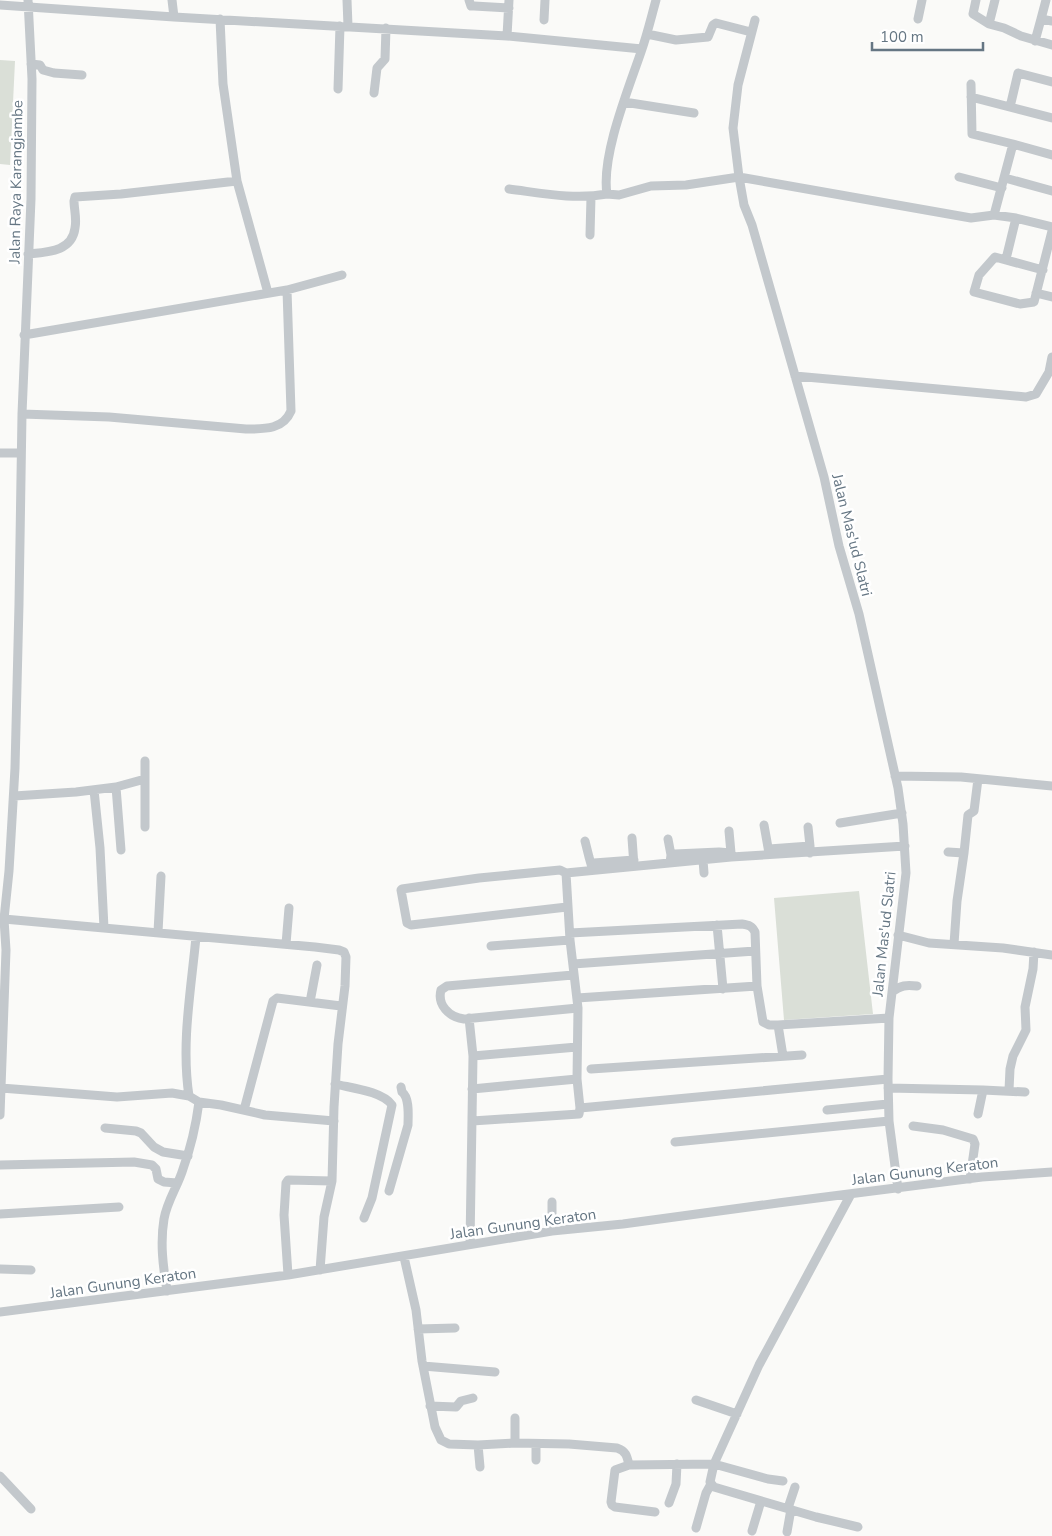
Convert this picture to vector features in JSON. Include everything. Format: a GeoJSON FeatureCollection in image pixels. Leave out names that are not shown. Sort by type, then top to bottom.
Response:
{"type":"FeatureCollection","features":[{"type":"Feature","properties":{"kind":"street"},"geometry":{"type":"LineString","coordinates":[[70,11],[72,0]]}},
{"type":"Feature","properties":{"kind":"street"},"geometry":{"type":"LineString","coordinates":[[172,0],[174,17]]}},
{"type":"Feature","properties":{"kind":"street"},"geometry":{"type":"LineString","coordinates":[[338,89],[347,0]]}},
{"type":"Feature","properties":{"kind":"street"},"geometry":{"type":"LineString","coordinates":[[469,0],[471,6],[509,4],[507,36]]}},
{"type":"Feature","properties":{"kind":"street"},"geometry":{"type":"LineString","coordinates":[[544,20],[545,0]]}},
{"type":"Feature","properties":{"kind":"street"},"geometry":{"type":"LineString","coordinates":[[607,194],[605,185],[615,130],[647,34],[656,0]]}},
{"type":"Feature","properties":{"kind":"street"},"geometry":{"type":"LineString","coordinates":[[918,19],[922,0]]}},
{"type":"Feature","properties":{"kind":"street"},"geometry":{"type":"LineString","coordinates":[[976,0],[973,14],[989,24],[1052,45]]}},
{"type":"Feature","properties":{"kind":"street"},"geometry":{"type":"LineString","coordinates":[[989,24],[995,0]]}},
{"type":"Feature","properties":{"kind":"street"},"geometry":{"type":"LineString","coordinates":[[1036,41],[1046,0]]}},
{"type":"Feature","properties":{"kind":"street"},"geometry":{"type":"LineString","coordinates":[[0,5],[28,4],[70,11],[507,36],[642,49]]}},
{"type":"Feature","properties":{"kind":"street","name":"Jalan Raya Karangjambe"},"geometry":{"type":"LineString","coordinates":[[0,1115],[6,950],[4,919],[14,796],[19,648],[24,335],[32,152],[28,4]]}},
{"type":"Feature","properties":{"kind":"street"},"geometry":{"type":"LineString","coordinates":[[220,19],[223,84],[237,181],[268,293]]}},
{"type":"Feature","properties":{"kind":"street"},"geometry":{"type":"LineString","coordinates":[[1041,19],[1052,21]]}},
{"type":"Feature","properties":{"kind":"street","name":"Jalan Mas'ud Slatri"},"geometry":{"type":"LineString","coordinates":[[755,20],[738,85],[733,128],[744,205],[752,225],[824,477],[858,614],[902,813],[906,873],[889,1018],[888,1084],[889,1121],[898,1188]]}},
{"type":"Feature","properties":{"kind":"street"},"geometry":{"type":"LineString","coordinates":[[647,34],[676,40],[701,38],[708,36],[713,25],[716,23],[751,32]]}},
{"type":"Feature","properties":{"kind":"street"},"geometry":{"type":"LineString","coordinates":[[374,93],[377,68],[385,59],[386,28]]}},
{"type":"Feature","properties":{"kind":"street"},"geometry":{"type":"LineString","coordinates":[[31,64],[40,65],[43,70],[54,74],[82,75]]}},
{"type":"Feature","properties":{"kind":"street"},"geometry":{"type":"LineString","coordinates":[[1010,107],[1018,73],[1052,82]]}},
{"type":"Feature","properties":{"kind":"street"},"geometry":{"type":"LineString","coordinates":[[970,84],[972,134],[1052,154]]}},
{"type":"Feature","properties":{"kind":"street"},"geometry":{"type":"LineString","coordinates":[[970,97],[1052,118]]}},
{"type":"Feature","properties":{"kind":"street"},"geometry":{"type":"LineString","coordinates":[[624,102],[694,113]]}},
{"type":"Feature","properties":{"kind":"street"},"geometry":{"type":"LineString","coordinates":[[990,215],[1002,188],[1013,144]]}},
{"type":"Feature","properties":{"kind":"street"},"geometry":{"type":"LineString","coordinates":[[508,189],[591,197],[607,194],[619,195],[651,186],[686,185],[739,177],[970,218],[990,215],[1016,218],[1052,227]]}},
{"type":"Feature","properties":{"kind":"street"},"geometry":{"type":"LineString","coordinates":[[959,177],[1002,188]]}},
{"type":"Feature","properties":{"kind":"street"},"geometry":{"type":"LineString","coordinates":[[1004,178],[1052,191]]}},
{"type":"Feature","properties":{"kind":"street"},"geometry":{"type":"LineString","coordinates":[[28,254],[58,250],[73,238],[76,228],[75,197],[121,194],[237,181]]}},
{"type":"Feature","properties":{"kind":"street"},"geometry":{"type":"LineString","coordinates":[[590,235],[591,197]]}},
{"type":"Feature","properties":{"kind":"street"},"geometry":{"type":"LineString","coordinates":[[1006,259],[1016,218]]}},
{"type":"Feature","properties":{"kind":"street"},"geometry":{"type":"LineString","coordinates":[[1042,270],[995,257],[979,275],[974,292],[1020,304],[1034,302],[1052,231]]}},
{"type":"Feature","properties":{"kind":"street"},"geometry":{"type":"LineString","coordinates":[[24,335],[287,290],[342,275]]}},
{"type":"Feature","properties":{"kind":"street"},"geometry":{"type":"LineString","coordinates":[[22,414],[109,417],[246,430],[266,429],[279,425],[288,420],[291,412],[287,290]]}},
{"type":"Feature","properties":{"kind":"street"},"geometry":{"type":"LineString","coordinates":[[1036,293],[1052,297]]}},
{"type":"Feature","properties":{"kind":"street"},"geometry":{"type":"LineString","coordinates":[[795,376],[1026,397],[1036,394],[1049,372],[1052,359]]}},
{"type":"Feature","properties":{"kind":"street"},"geometry":{"type":"LineString","coordinates":[[0,453],[21,453]]}},
{"type":"Feature","properties":{"kind":"street"},"geometry":{"type":"LineString","coordinates":[[145,761],[145,826]]}},
{"type":"Feature","properties":{"kind":"street"},"geometry":{"type":"LineString","coordinates":[[895,776],[931,776],[1012,781],[1052,786]]}},
{"type":"Feature","properties":{"kind":"street"},"geometry":{"type":"LineString","coordinates":[[14,796],[116,788],[145,779]]}},
{"type":"Feature","properties":{"kind":"street"},"geometry":{"type":"LineString","coordinates":[[954,944],[957,901],[968,815],[974,811],[978,779]]}},
{"type":"Feature","properties":{"kind":"street"},"geometry":{"type":"LineString","coordinates":[[116,788],[121,850]]}},
{"type":"Feature","properties":{"kind":"street"},"geometry":{"type":"LineString","coordinates":[[94,790],[100,848],[104,928]]}},
{"type":"Feature","properties":{"kind":"street"},"geometry":{"type":"LineString","coordinates":[[840,824],[902,813]]}},
{"type":"Feature","properties":{"kind":"street"},"geometry":{"type":"LineString","coordinates":[[764,825],[769,852]]}},
{"type":"Feature","properties":{"kind":"street"},"geometry":{"type":"LineString","coordinates":[[808,827],[810,849]]}},
{"type":"Feature","properties":{"kind":"street"},"geometry":{"type":"LineString","coordinates":[[729,831],[731,855]]}},
{"type":"Feature","properties":{"kind":"street"},"geometry":{"type":"LineString","coordinates":[[632,838],[634,863]]}},
{"type":"Feature","properties":{"kind":"street"},"geometry":{"type":"LineString","coordinates":[[668,839],[671,859]]}},
{"type":"Feature","properties":{"kind":"street"},"geometry":{"type":"LineString","coordinates":[[585,841],[592,867]]}},
{"type":"Feature","properties":{"kind":"street"},"geometry":{"type":"LineString","coordinates":[[671,859],[703,860],[731,855],[810,849],[905,846]]}},
{"type":"Feature","properties":{"kind":"street"},"geometry":{"type":"LineString","coordinates":[[567,907],[412,925],[407,923],[401,890],[402,888],[479,878],[560,870],[566,873],[592,867],[719,852],[731,855]]}},
{"type":"Feature","properties":{"kind":"street"},"geometry":{"type":"LineString","coordinates":[[948,852],[964,853]]}},
{"type":"Feature","properties":{"kind":"street"},"geometry":{"type":"LineString","coordinates":[[703,860],[704,873]]}},
{"type":"Feature","properties":{"kind":"street"},"geometry":{"type":"LineString","coordinates":[[472,1121],[579,1114],[577,1003],[567,907],[566,873]]}},
{"type":"Feature","properties":{"kind":"street"},"geometry":{"type":"LineString","coordinates":[[158,932],[161,876]]}},
{"type":"Feature","properties":{"kind":"street"},"geometry":{"type":"LineString","coordinates":[[286,944],[289,908]]}},
{"type":"Feature","properties":{"kind":"street"},"geometry":{"type":"LineString","coordinates":[[4,919],[286,944],[344,952],[346,956],[345,978],[335,1084],[332,1180],[324,1217],[320,1270]]}},
{"type":"Feature","properties":{"kind":"street"},"geometry":{"type":"LineString","coordinates":[[717,925],[723,988]]}},
{"type":"Feature","properties":{"kind":"street"},"geometry":{"type":"LineString","coordinates":[[491,946],[570,937],[717,925],[749,925],[755,932],[757,986],[763,1022],[769,1025],[778,1025],[889,1018]]}},
{"type":"Feature","properties":{"kind":"street"},"geometry":{"type":"LineString","coordinates":[[898,936],[928,943],[1052,954]]}},
{"type":"Feature","properties":{"kind":"street"},"geometry":{"type":"LineString","coordinates":[[189,1096],[186,1054],[196,937]]}},
{"type":"Feature","properties":{"kind":"street"},"geometry":{"type":"LineString","coordinates":[[573,964],[755,951]]}},
{"type":"Feature","properties":{"kind":"street"},"geometry":{"type":"LineString","coordinates":[[1009,1090],[1013,1056],[1026,1026],[1025,1007],[1033,969],[1034,952]]}},
{"type":"Feature","properties":{"kind":"street"},"geometry":{"type":"LineString","coordinates":[[310,1002],[316,965]]}},
{"type":"Feature","properties":{"kind":"street"},"geometry":{"type":"LineString","coordinates":[[573,975],[443,988],[440,992],[440,999],[446,1011],[460,1018],[469,1018],[577,1003],[757,986]]}},
{"type":"Feature","properties":{"kind":"street"},"geometry":{"type":"LineString","coordinates":[[892,992],[898,986],[917,986]]}},
{"type":"Feature","properties":{"kind":"street"},"geometry":{"type":"LineString","coordinates":[[244,1110],[273,1001],[277,998],[342,1006]]}},
{"type":"Feature","properties":{"kind":"street"},"geometry":{"type":"LineString","coordinates":[[469,1018],[473,1056],[470,1244]]}},
{"type":"Feature","properties":{"kind":"street"},"geometry":{"type":"LineString","coordinates":[[778,1025],[783,1056]]}},
{"type":"Feature","properties":{"kind":"street"},"geometry":{"type":"LineString","coordinates":[[473,1056],[577,1048]]}},
{"type":"Feature","properties":{"kind":"street"},"geometry":{"type":"LineString","coordinates":[[591,1068],[802,1055]]}},
{"type":"Feature","properties":{"kind":"street"},"geometry":{"type":"LineString","coordinates":[[472,1089],[577,1079]]}},
{"type":"Feature","properties":{"kind":"street"},"geometry":{"type":"LineString","coordinates":[[335,1084],[381,1097],[392,1105],[407,1107]]}},
{"type":"Feature","properties":{"kind":"street"},"geometry":{"type":"LineString","coordinates":[[580,1108],[888,1084],[1025,1092]]}},
{"type":"Feature","properties":{"kind":"street"},"geometry":{"type":"LineString","coordinates":[[389,1190],[408,1125],[407,1099],[401,1087]]}},
{"type":"Feature","properties":{"kind":"street"},"geometry":{"type":"LineString","coordinates":[[1,1088],[117,1097],[172,1093],[189,1096],[199,1102],[266,1115],[334,1121]]}},
{"type":"Feature","properties":{"kind":"street"},"geometry":{"type":"LineString","coordinates":[[978,1114],[983,1090]]}},
{"type":"Feature","properties":{"kind":"street"},"geometry":{"type":"LineString","coordinates":[[167,1291],[162,1255],[164,1217],[172,1192],[188,1156],[199,1102]]}},
{"type":"Feature","properties":{"kind":"street"},"geometry":{"type":"LineString","coordinates":[[827,1110],[888,1104]]}},
{"type":"Feature","properties":{"kind":"street"},"geometry":{"type":"LineString","coordinates":[[364,1218],[372,1198],[392,1105]]}},
{"type":"Feature","properties":{"kind":"street"},"geometry":{"type":"LineString","coordinates":[[675,1142],[889,1121]]}},
{"type":"Feature","properties":{"kind":"street"},"geometry":{"type":"LineString","coordinates":[[913,1126],[943,1130],[973,1139],[975,1144],[970,1179]]}},
{"type":"Feature","properties":{"kind":"street"},"geometry":{"type":"LineString","coordinates":[[106,1128],[136,1131],[141,1133],[154,1147],[163,1152],[188,1156]]}},
{"type":"Feature","properties":{"kind":"street"},"geometry":{"type":"LineString","coordinates":[[0,1165],[134,1162],[152,1166],[156,1169],[160,1180],[177,1183]]}},
{"type":"Feature","properties":{"kind":"street","name":"Jalan Gunung Keraton"},"geometry":{"type":"LineString","coordinates":[[0,1312],[288,1276],[552,1231],[643,1222],[970,1179],[1052,1172]]}},
{"type":"Feature","properties":{"kind":"street"},"geometry":{"type":"LineString","coordinates":[[288,1276],[284,1215],[286,1183],[288,1180],[332,1180]]}},
{"type":"Feature","properties":{"kind":"street"},"geometry":{"type":"LineString","coordinates":[[696,1528],[706,1492],[711,1484],[714,1464],[758,1366],[851,1194]]}},
{"type":"Feature","properties":{"kind":"street"},"geometry":{"type":"LineString","coordinates":[[552,1202],[552,1231]]}},
{"type":"Feature","properties":{"kind":"street"},"geometry":{"type":"LineString","coordinates":[[0,1214],[119,1207]]}},
{"type":"Feature","properties":{"kind":"street"},"geometry":{"type":"LineString","coordinates":[[404,1257],[416,1310],[422,1366],[434,1427],[441,1440],[449,1444],[569,1444],[617,1448],[624,1450],[629,1465]]}},
{"type":"Feature","properties":{"kind":"street"},"geometry":{"type":"LineString","coordinates":[[0,1269],[31,1270]]}},
{"type":"Feature","properties":{"kind":"street"},"geometry":{"type":"LineString","coordinates":[[418,1330],[455,1328]]}},
{"type":"Feature","properties":{"kind":"street"},"geometry":{"type":"LineString","coordinates":[[422,1366],[495,1372]]}},
{"type":"Feature","properties":{"kind":"street"},"geometry":{"type":"LineString","coordinates":[[430,1406],[456,1407],[461,1401],[473,1398]]}},
{"type":"Feature","properties":{"kind":"street"},"geometry":{"type":"LineString","coordinates":[[696,1400],[737,1414]]}},
{"type":"Feature","properties":{"kind":"street"},"geometry":{"type":"LineString","coordinates":[[515,1418],[515,1443]]}},
{"type":"Feature","properties":{"kind":"street"},"geometry":{"type":"LineString","coordinates":[[536,1444],[536,1460]]}},
{"type":"Feature","properties":{"kind":"street"},"geometry":{"type":"LineString","coordinates":[[478,1445],[480,1467]]}},
{"type":"Feature","properties":{"kind":"street"},"geometry":{"type":"LineString","coordinates":[[669,1503],[676,1484],[677,1464]]}},
{"type":"Feature","properties":{"kind":"street"},"geometry":{"type":"LineString","coordinates":[[655,1512],[612,1505],[615,1470],[629,1465],[714,1464],[768,1479],[783,1481]]}},
{"type":"Feature","properties":{"kind":"street"},"geometry":{"type":"LineString","coordinates":[[0,1476],[31,1508]]}},
{"type":"Feature","properties":{"kind":"street"},"geometry":{"type":"LineString","coordinates":[[711,1484],[714,1487],[761,1501],[858,1527]]}},
{"type":"Feature","properties":{"kind":"street"},"geometry":{"type":"LineString","coordinates":[[787,1532],[795,1487]]}},
{"type":"Feature","properties":{"kind":"street"},"geometry":{"type":"LineString","coordinates":[[752,1531],[761,1501]]}},
{"type":"Feature","properties":{"kind":"shaded area"},"geometry":{"type":"Polygon","coordinates":[[[0,60],[15,61],[10,165],[0,164],[0,60]]]}},
{"type":"Feature","properties":{"kind":"shaded area"},"geometry":{"type":"Polygon","coordinates":[[[859,891],[873,1014],[784,1020],[774,898],[859,891]]]}}]}
